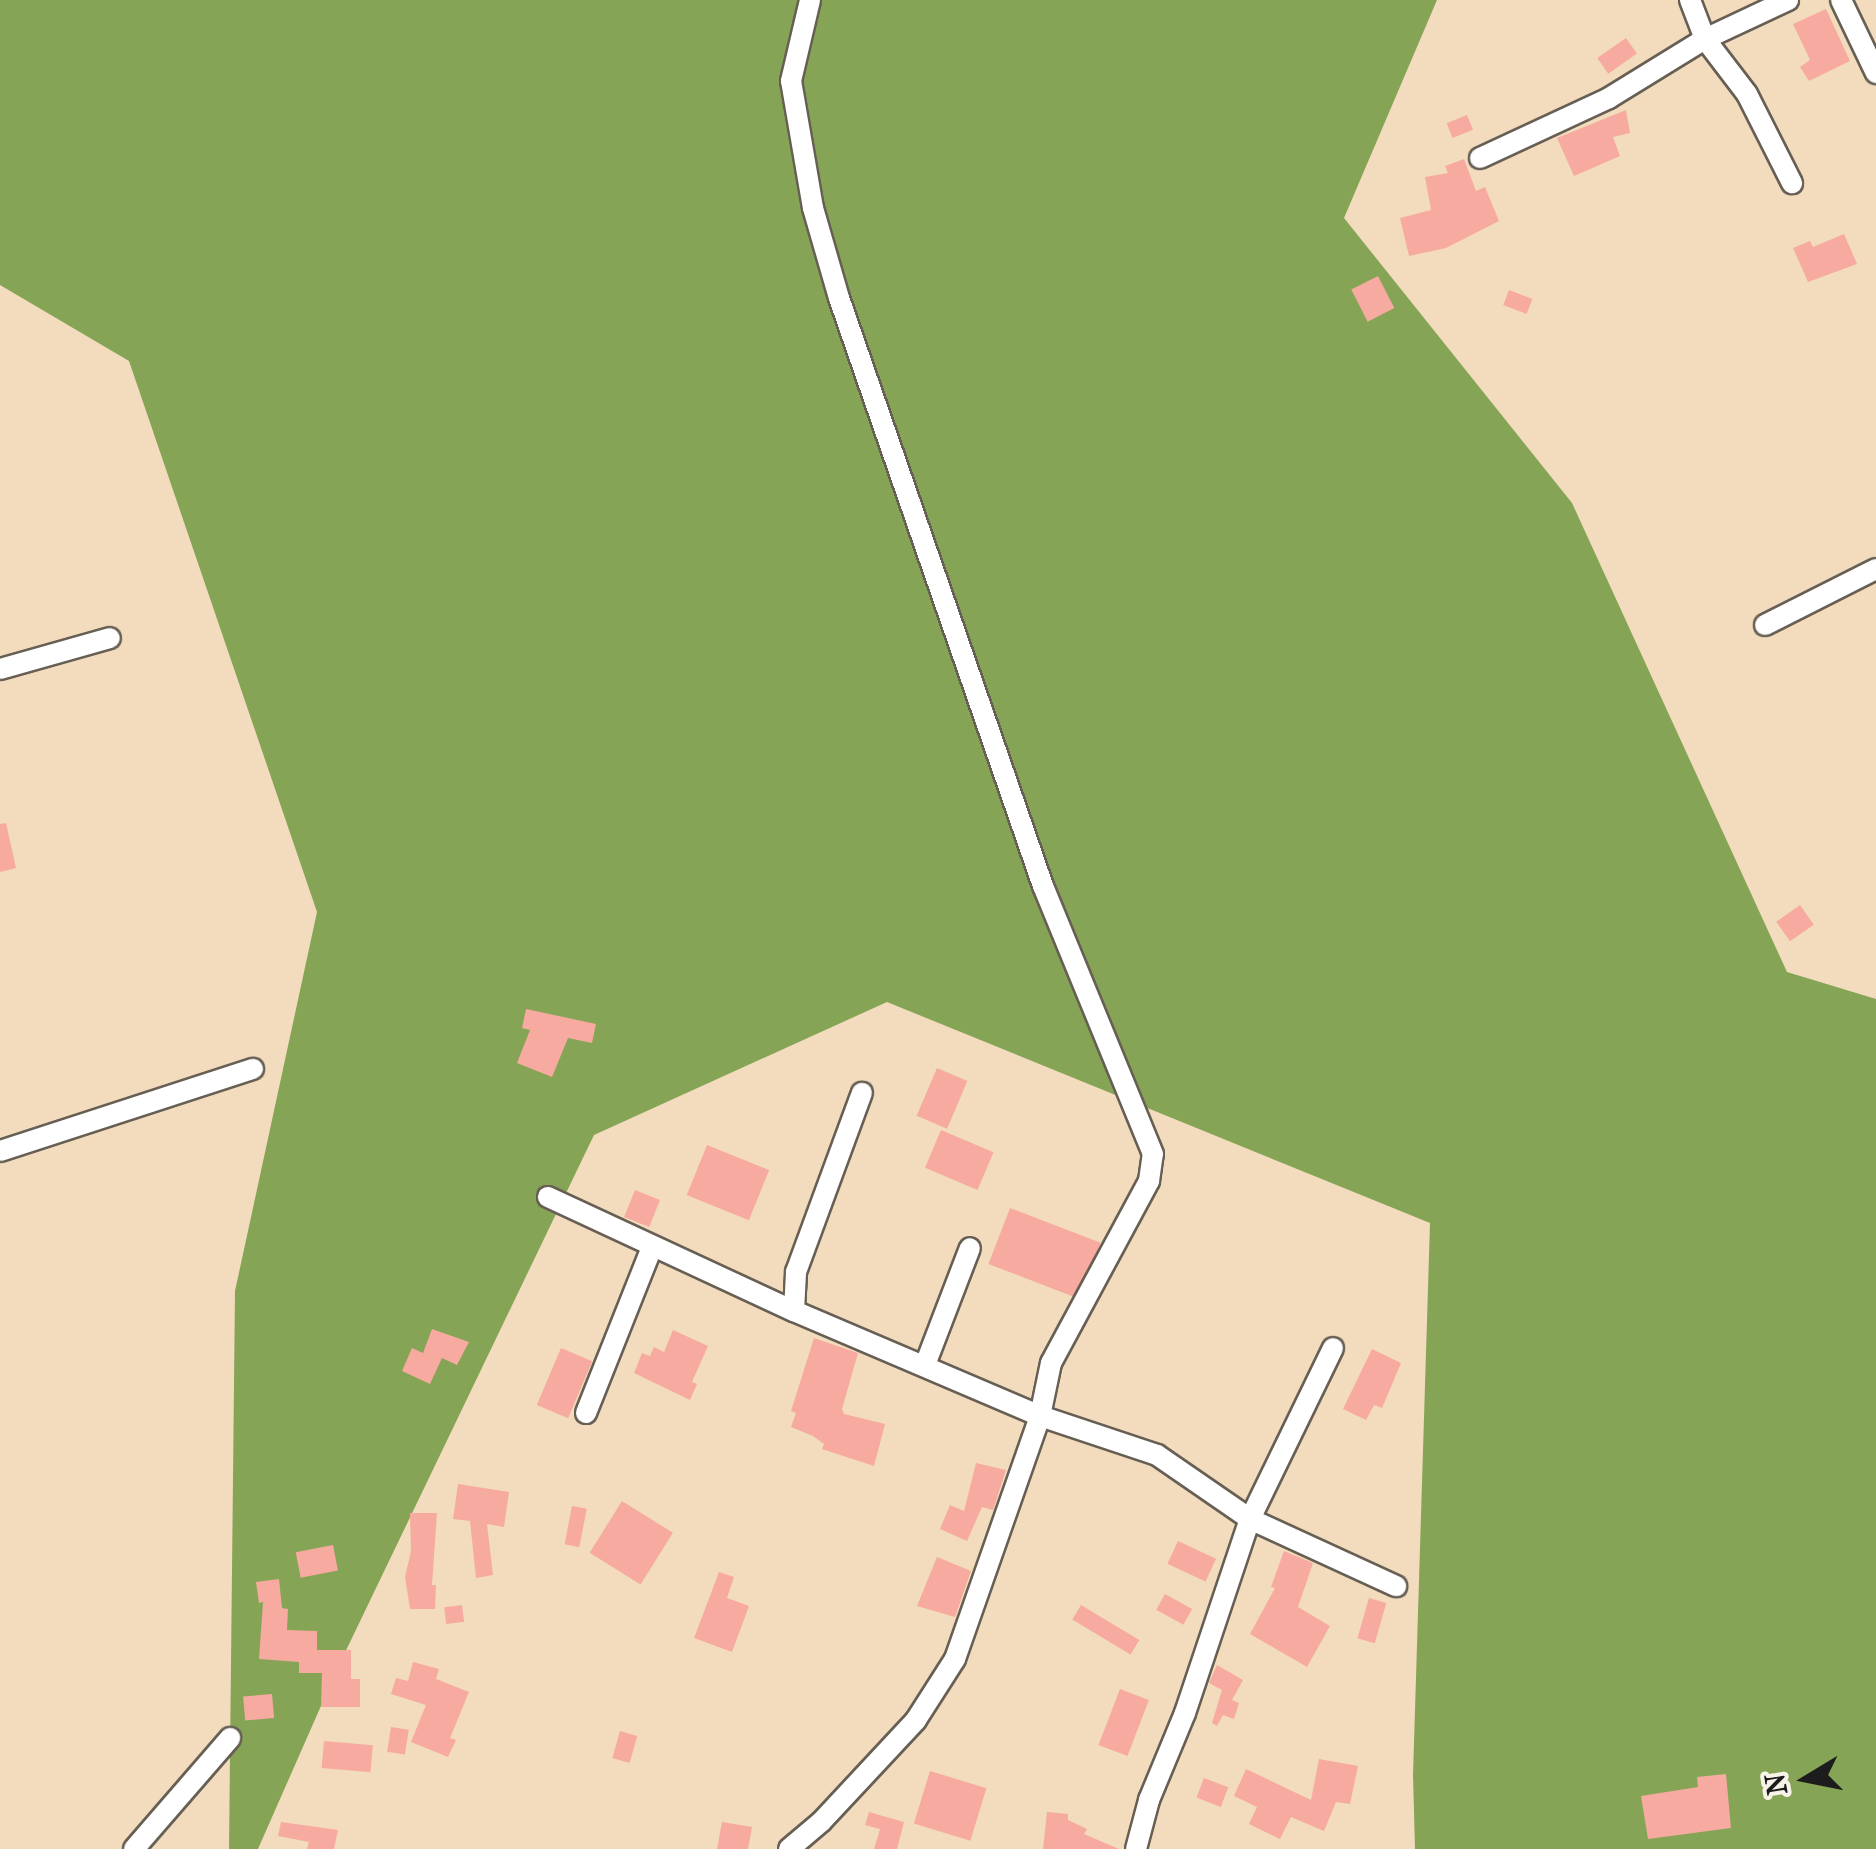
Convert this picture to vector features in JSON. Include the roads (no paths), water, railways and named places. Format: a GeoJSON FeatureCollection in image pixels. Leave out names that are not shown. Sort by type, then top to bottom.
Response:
{"type":"FeatureCollection","features":[{"type":"Feature","properties":{"kind":"street"},"geometry":{"type":"LineString","coordinates":[[789,1849],[821,1822],[916,1720],[955,1660],[1040,1416],[1051,1363],[1149,1182],[1153,1154],[1044,886],[840,298],[813,208],[791,82],[810,0]]}},
{"type":"Feature","properties":{"kind":"street"},"geometry":{"type":"LineString","coordinates":[[1690,0],[1705,38],[1747,94],[1792,182]]}},
{"type":"Feature","properties":{"kind":"street"},"geometry":{"type":"LineString","coordinates":[[1480,158],[1609,98],[1705,38],[1788,0]]}},
{"type":"Feature","properties":{"kind":"street"},"geometry":{"type":"LineString","coordinates":[[1841,0],[1876,73]]}},
{"type":"Feature","properties":{"kind":"street"},"geometry":{"type":"LineString","coordinates":[[1765,625],[1876,569]]}},
{"type":"Feature","properties":{"kind":"street"},"geometry":{"type":"LineString","coordinates":[[0,669],[110,638]]}},
{"type":"Feature","properties":{"kind":"street"},"geometry":{"type":"LineString","coordinates":[[0,1150],[253,1069]]}},
{"type":"Feature","properties":{"kind":"street"},"geometry":{"type":"LineString","coordinates":[[794,1311],[796,1272],[862,1093]]}},
{"type":"Feature","properties":{"kind":"street"},"geometry":{"type":"LineString","coordinates":[[548,1197],[794,1311],[1040,1416],[1157,1455],[1250,1519],[1396,1586]]}},
{"type":"Feature","properties":{"kind":"street"},"geometry":{"type":"LineString","coordinates":[[586,1413],[652,1247]]}},
{"type":"Feature","properties":{"kind":"street"},"geometry":{"type":"LineString","coordinates":[[924,1365],[970,1248]]}},
{"type":"Feature","properties":{"kind":"street"},"geometry":{"type":"LineString","coordinates":[[1136,1849],[1149,1800],[1186,1713],[1250,1519],[1334,1348]]}},
{"type":"Feature","properties":{"kind":"street"},"geometry":{"type":"LineString","coordinates":[[134,1849],[230,1738]]}}]}
